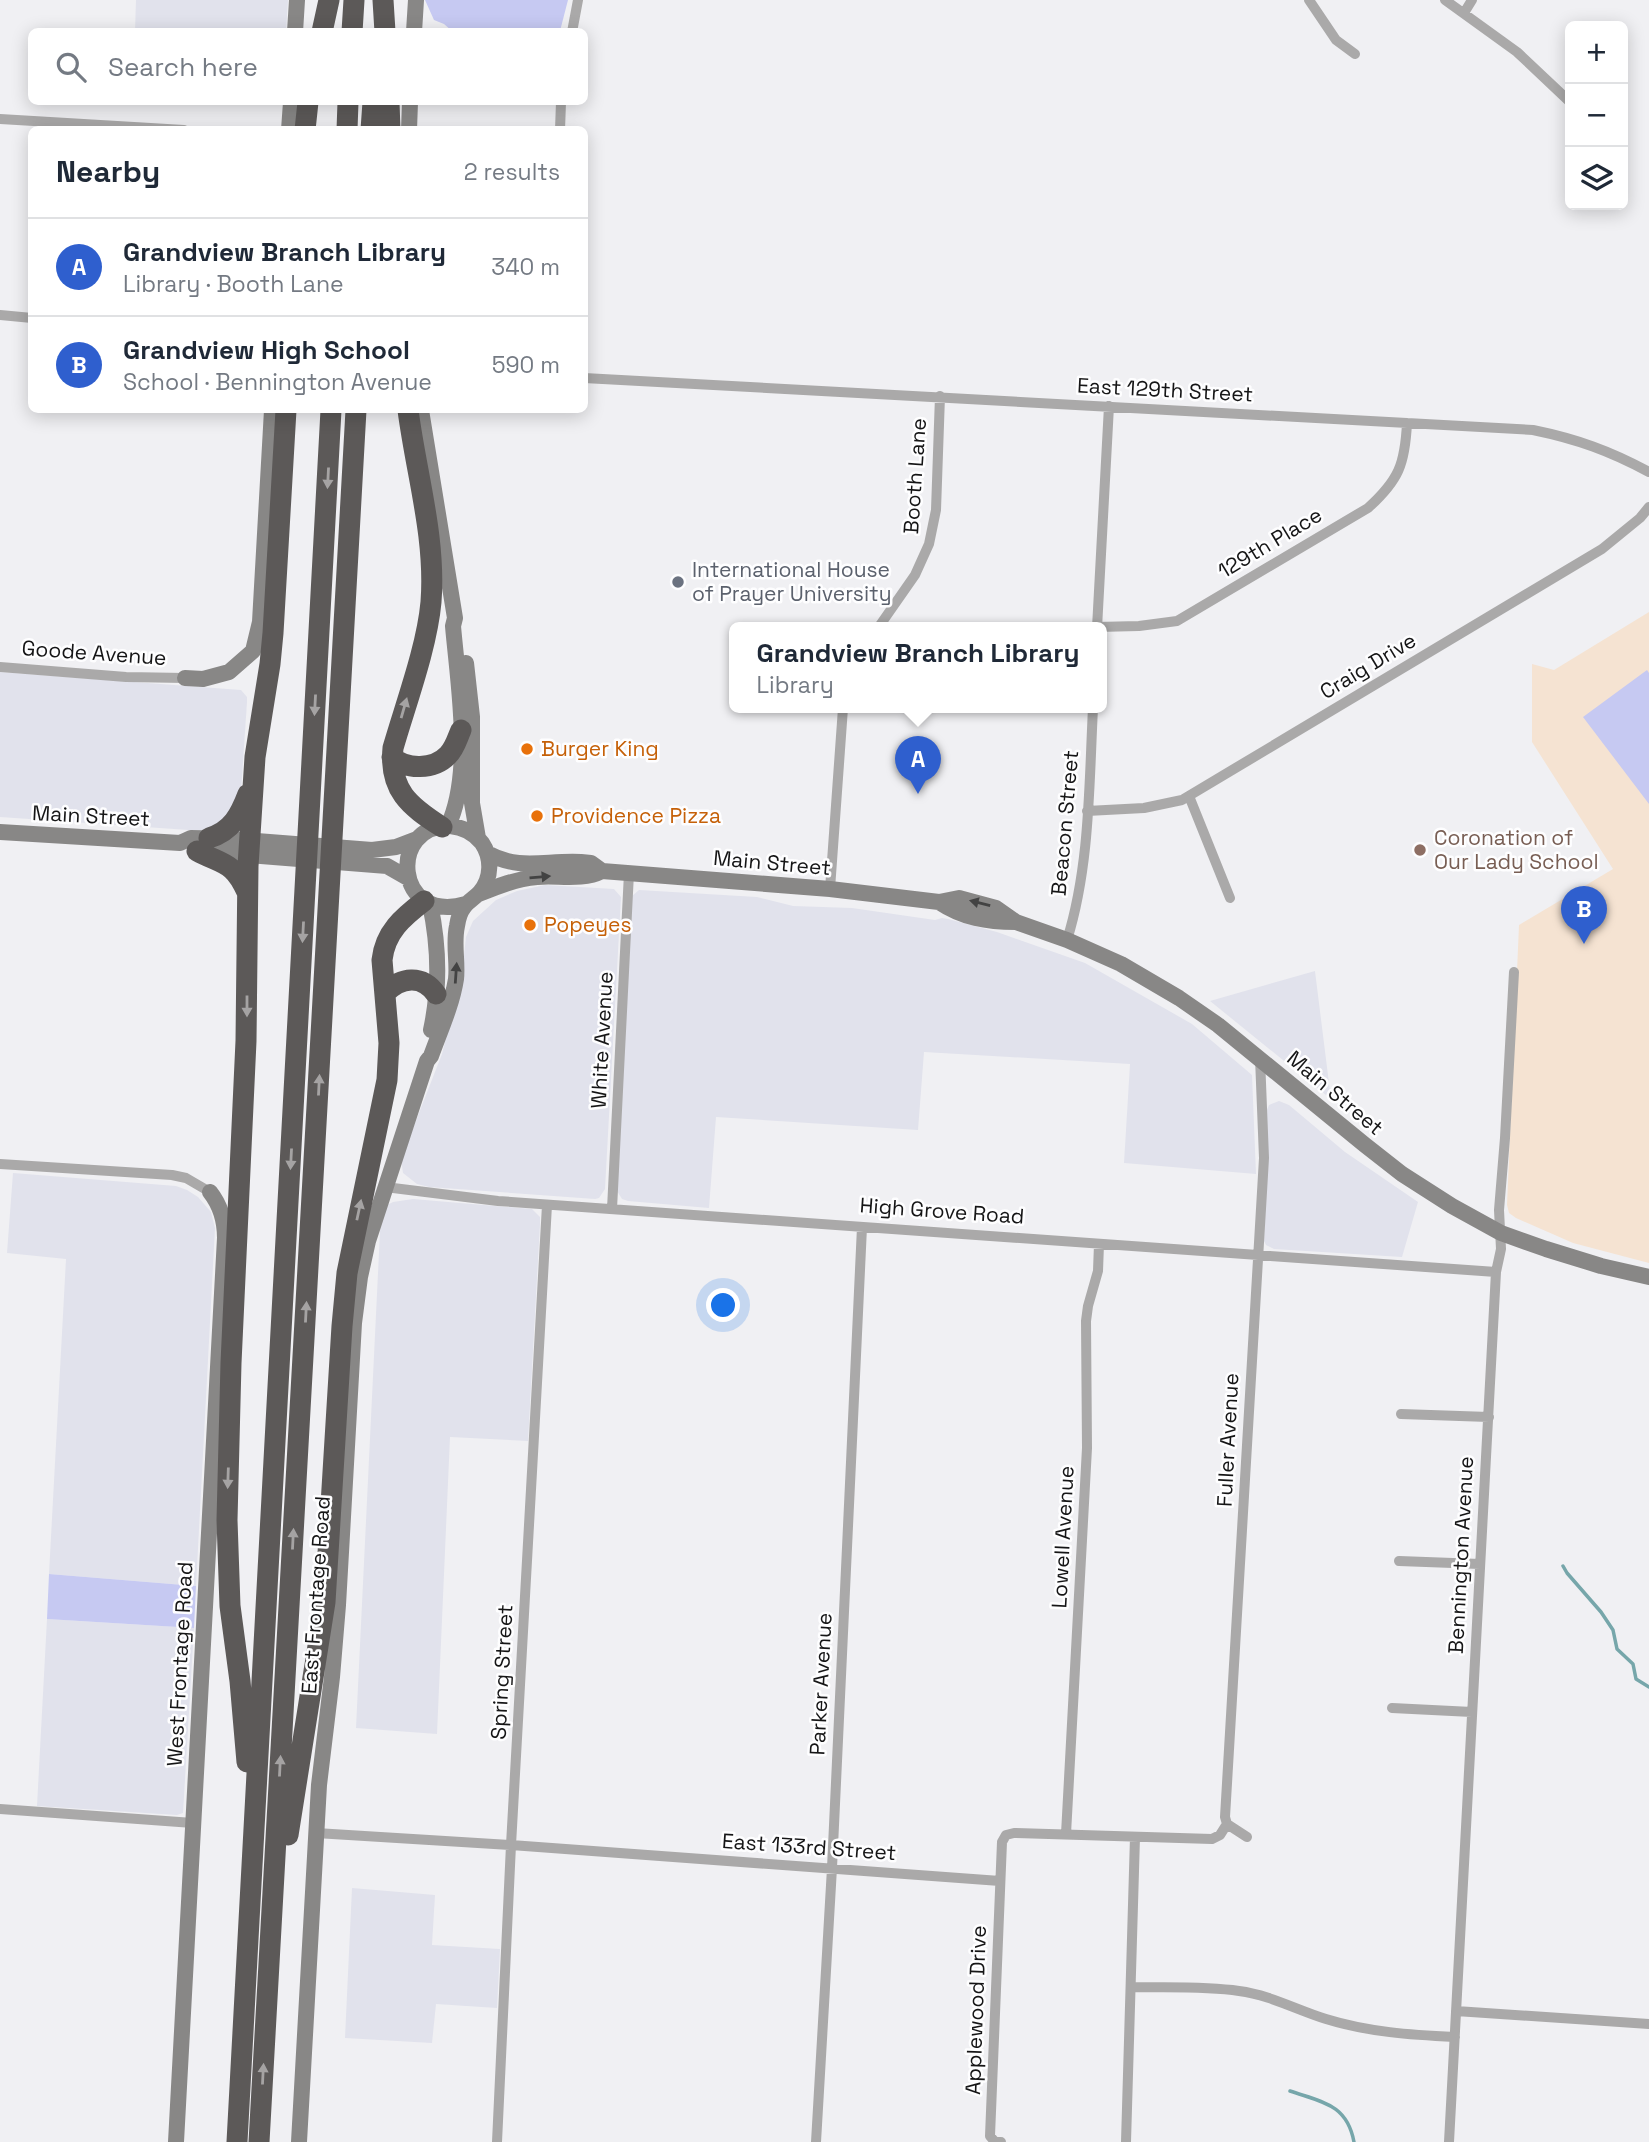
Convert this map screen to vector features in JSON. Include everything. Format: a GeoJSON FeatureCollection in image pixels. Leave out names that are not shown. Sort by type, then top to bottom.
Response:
{"type":"FeatureCollection","features":[{"type":"Feature","properties":{"kind":"highway"},"geometry":{"type":"LineString","coordinates":[[323,28],[329,0]]}},
{"type":"Feature","properties":{"kind":"highway"},"geometry":{"type":"LineString","coordinates":[[352,28],[354,0]]}},
{"type":"Feature","properties":{"kind":"highway"},"geometry":{"type":"LineString","coordinates":[[377,28],[381,0]]}},
{"type":"Feature","properties":{"kind":"highway"},"geometry":{"type":"LineString","coordinates":[[381,0],[384,28]]}},
{"type":"Feature","properties":{"kind":"highway"},"geometry":{"type":"LineString","coordinates":[[305,126],[308,105]]}},
{"type":"Feature","properties":{"kind":"highway"},"geometry":{"type":"LineString","coordinates":[[347,126],[348,105]]}},
{"type":"Feature","properties":{"kind":"highway"},"geometry":{"type":"LineString","coordinates":[[371,126],[373,105]]}},
{"type":"Feature","properties":{"kind":"highway"},"geometry":{"type":"LineString","coordinates":[[389,105],[390,126]]}},
{"type":"Feature","properties":{"kind":"highway"},"geometry":{"type":"LineString","coordinates":[[253,1848],[240,1681],[229,1606],[227,1520],[231,1363],[247,1007],[247,892],[258,848],[253,786],[257,740],[272,644],[286,413]]}},
{"type":"Feature","properties":{"kind":"highway"},"geometry":{"type":"LineString","coordinates":[[237,2142],[331,413]]}},
{"type":"Feature","properties":{"kind":"highway"},"geometry":{"type":"LineString","coordinates":[[259,2142],[356,413]]}},
{"type":"Feature","properties":{"kind":"highway"},"geometry":{"type":"LineString","coordinates":[[408,413],[430,543],[431,602],[426,631],[392,757],[397,784],[406,800],[418,811],[445,826]]}},
{"type":"Feature","properties":{"kind":"highway"},"geometry":{"type":"LineString","coordinates":[[392,757],[408,766],[439,762],[453,750],[461,730]]}},
{"type":"Feature","properties":{"kind":"highway"},"geometry":{"type":"LineString","coordinates":[[195,844],[222,833],[234,823],[253,786]]}},
{"type":"Feature","properties":{"kind":"highway"},"geometry":{"type":"LineString","coordinates":[[195,844],[229,866],[240,878],[247,892]]}},
{"type":"Feature","properties":{"kind":"highway"},"geometry":{"type":"LineString","coordinates":[[273,1883],[286,1847],[322,1632],[329,1558],[344,1299],[353,1239],[387,1080],[389,1043],[382,960],[386,940],[402,919],[427,902]]}},
{"type":"Feature","properties":{"kind":"highway"},"geometry":{"type":"LineString","coordinates":[[385,993],[398,982],[415,979],[427,984],[436,994]]}},
{"type":"Feature","properties":{"kind":"street"},"geometry":{"type":"LineString","coordinates":[[295,28],[297,0]]}},
{"type":"Feature","properties":{"kind":"street"},"geometry":{"type":"LineString","coordinates":[[414,28],[416,0]]}},
{"type":"Feature","properties":{"kind":"street"},"geometry":{"type":"LineString","coordinates":[[573,28],[578,0]]}},
{"type":"Feature","properties":{"kind":"street"},"geometry":{"type":"LineString","coordinates":[[1309,0],[1336,40],[1355,54]]}},
{"type":"Feature","properties":{"kind":"street"},"geometry":{"type":"LineString","coordinates":[[1445,0],[1517,52],[1565,97]]}},
{"type":"Feature","properties":{"kind":"street"},"geometry":{"type":"LineString","coordinates":[[1464,13],[1472,0]]}},
{"type":"Feature","properties":{"kind":"street"},"geometry":{"type":"LineString","coordinates":[[289,126],[291,105]]}},
{"type":"Feature","properties":{"kind":"street"},"geometry":{"type":"LineString","coordinates":[[409,126],[410,105]]}},
{"type":"Feature","properties":{"kind":"street"},"geometry":{"type":"LineString","coordinates":[[560,126],[561,105]]}},
{"type":"Feature","properties":{"kind":"street"},"geometry":{"type":"LineString","coordinates":[[0,119],[117,126]]}},
{"type":"Feature","properties":{"kind":"street"},"geometry":{"type":"LineString","coordinates":[[0,316],[28,318]]}},
{"type":"Feature","properties":{"kind":"street","name":"East 129th Street"},"geometry":{"type":"LineString","coordinates":[[588,378],[1533,430],[1615,454],[1649,472]]}},
{"type":"Feature","properties":{"kind":"street","name":"Booth Lane"},"geometry":{"type":"LineString","coordinates":[[882,622],[915,575],[929,544],[936,510],[940,396]]}},
{"type":"Feature","properties":{"kind":"street"},"geometry":{"type":"LineString","coordinates":[[1097,622],[1109,406]]}},
{"type":"Feature","properties":{"kind":"street"},"geometry":{"type":"LineString","coordinates":[[186,678],[203,679],[229,672],[253,651],[260,622],[272,413]]}},
{"type":"Feature","properties":{"kind":"street"},"geometry":{"type":"LineString","coordinates":[[421,413],[455,618],[453,626],[461,730],[458,794],[445,826]]}},
{"type":"Feature","properties":{"kind":"street","name":"129th Place"},"geometry":{"type":"LineString","coordinates":[[1107,628],[1177,621],[1368,508],[1386,492],[1399,472],[1406,449],[1407,423]]}},
{"type":"Feature","properties":{"kind":"street","name":"Craig Drive"},"geometry":{"type":"LineString","coordinates":[[1087,811],[1144,808],[1182,800],[1602,549],[1640,518],[1649,507]]}},
{"type":"Feature","properties":{"kind":"street"},"geometry":{"type":"LineString","coordinates":[[455,618],[459,624],[470,690],[471,803],[478,838],[487,853],[489,875],[472,899],[448,907],[427,902],[415,891],[406,867],[408,856],[417,839],[432,829],[445,826],[461,828],[478,838]]}},
{"type":"Feature","properties":{"kind":"street","name":"Goode Avenue"},"geometry":{"type":"LineString","coordinates":[[0,667],[126,677],[186,678]]}},
{"type":"Feature","properties":{"kind":"street"},"geometry":{"type":"LineString","coordinates":[[830,889],[843,713]]}},
{"type":"Feature","properties":{"kind":"street","name":"Beacon Street"},"geometry":{"type":"LineString","coordinates":[[1067,940],[1077,907],[1087,811],[1093,713]]}},
{"type":"Feature","properties":{"kind":"street"},"geometry":{"type":"LineString","coordinates":[[1189,796],[1230,898]]}},
{"type":"Feature","properties":{"kind":"street","name":"Main Street"},"geometry":{"type":"LineString","coordinates":[[0,832],[372,857],[408,878]]}},
{"type":"Feature","properties":{"kind":"street","name":"Main Street"},"geometry":{"type":"LineString","coordinates":[[372,857],[417,839]]}},
{"type":"Feature","properties":{"kind":"street","name":"Main Street"},"geometry":{"type":"LineString","coordinates":[[487,853],[515,864],[581,862],[591,863],[602,871]]}},
{"type":"Feature","properties":{"kind":"street","name":"Main Street"},"geometry":{"type":"LineString","coordinates":[[472,899],[499,885],[527,878],[591,876],[602,871],[830,889],[939,902],[959,898],[996,908],[1016,922],[1067,940],[1128,968],[1179,998],[1260,1058],[1402,1174],[1452,1206],[1501,1233],[1546,1249],[1643,1276]]}},
{"type":"Feature","properties":{"kind":"street","name":"White Avenue"},"geometry":{"type":"LineString","coordinates":[[612,1209],[629,873]]}},
{"type":"Feature","properties":{"kind":"street","name":"East Frontage Road"},"geometry":{"type":"LineString","coordinates":[[299,2142],[319,1785],[338,1605],[354,1322],[360,1277],[385,1187],[455,986],[456,929],[460,915],[472,899]]}},
{"type":"Feature","properties":{"kind":"street","name":"East Frontage Road"},"geometry":{"type":"LineString","coordinates":[[427,902],[437,950],[436,994],[427,1061]]}},
{"type":"Feature","properties":{"kind":"street","name":"Bennington Avenue"},"geometry":{"type":"LineString","coordinates":[[1449,2142],[1496,1272],[1501,1249],[1499,1210],[1514,972]]}},
{"type":"Feature","properties":{"kind":"street","name":"Fuller Avenue"},"geometry":{"type":"LineString","coordinates":[[1227,1824],[1226,1804],[1264,1158],[1260,1058]]}},
{"type":"Feature","properties":{"kind":"street"},"geometry":{"type":"LineString","coordinates":[[0,1164],[172,1175],[186,1178],[209,1192]]}},
{"type":"Feature","properties":{"kind":"street","name":"High Grove Road"},"geometry":{"type":"LineString","coordinates":[[385,1187],[547,1205],[1496,1272]]}},
{"type":"Feature","properties":{"kind":"street","name":"West Frontage Road"},"geometry":{"type":"LineString","coordinates":[[176,2142],[225,1238],[222,1214],[216,1199],[209,1192]]}},
{"type":"Feature","properties":{"kind":"street","name":"Spring Street"},"geometry":{"type":"LineString","coordinates":[[497,2142],[547,1205]]}},
{"type":"Feature","properties":{"kind":"street","name":"Parker Avenue"},"geometry":{"type":"LineString","coordinates":[[816,2142],[832,1868],[862,1227]]}},
{"type":"Feature","properties":{"kind":"street","name":"Lowell Avenue"},"geometry":{"type":"LineString","coordinates":[[1066,1835],[1087,1448],[1086,1321],[1098,1271],[1099,1244]]}},
{"type":"Feature","properties":{"kind":"street"},"geometry":{"type":"LineString","coordinates":[[1401,1414],[1489,1417]]}},
{"type":"Feature","properties":{"kind":"street"},"geometry":{"type":"LineString","coordinates":[[1399,1561],[1480,1564]]}},
{"type":"Feature","properties":{"kind":"street"},"geometry":{"type":"LineString","coordinates":[[1392,1708],[1472,1712]]}},
{"type":"Feature","properties":{"kind":"street"},"geometry":{"type":"LineString","coordinates":[[0,1809],[193,1823]]}},
{"type":"Feature","properties":{"kind":"street"},"geometry":{"type":"LineString","coordinates":[[1000,1881],[1002,1842],[1006,1835],[1014,1833],[1212,1839],[1220,1835],[1227,1824],[1247,1837]]}},
{"type":"Feature","properties":{"kind":"street","name":"East 133rd Street"},"geometry":{"type":"LineString","coordinates":[[316,1833],[1000,1881]]}},
{"type":"Feature","properties":{"kind":"street"},"geometry":{"type":"LineString","coordinates":[[1126,2142],[1135,1837]]}},
{"type":"Feature","properties":{"kind":"street","name":"Applewood Drive"},"geometry":{"type":"LineString","coordinates":[[997,2140],[990,2136],[1000,1881]]}},
{"type":"Feature","properties":{"kind":"street"},"geometry":{"type":"LineString","coordinates":[[1131,1987],[1239,1991],[1271,1998],[1359,2027],[1408,2035],[1455,2036]]}},
{"type":"Feature","properties":{"kind":"street"},"geometry":{"type":"LineString","coordinates":[[1456,2011],[1649,2024]]}},
{"type":"Feature","properties":{"kind":"shaded area"},"geometry":{"type":"Polygon","coordinates":[[[136,0],[288,0],[286,28],[135,28],[136,0]]]}},
{"type":"Feature","properties":{"kind":"shaded area"},"geometry":{"type":"Polygon","coordinates":[[[425,0],[568,0],[561,28],[448,28],[434,20],[425,0]]]}},
{"type":"Feature","properties":{"kind":"shaded area"},"geometry":{"type":"Polygon","coordinates":[[[1649,612],[1649,1263],[1573,1243],[1516,1218],[1509,1213],[1507,1205],[1519,925],[1613,869],[1532,742],[1532,664],[1554,670],[1649,612]]]}},
{"type":"Feature","properties":{"kind":"shaded area"},"geometry":{"type":"Polygon","coordinates":[[[1647,670],[1649,673],[1649,804],[1583,717],[1647,670]]]}},
{"type":"Feature","properties":{"kind":"shaded area"},"geometry":{"type":"Polygon","coordinates":[[[0,672],[241,690],[247,697],[247,702],[241,792],[229,820],[203,831],[0,817],[0,672]]]}},
{"type":"Feature","properties":{"kind":"shaded area"},"geometry":{"type":"Polygon","coordinates":[[[545,885],[614,889],[621,897],[605,1189],[599,1198],[595,1199],[417,1184],[403,1173],[401,1159],[442,1054],[462,973],[466,937],[473,921],[496,900],[517,891],[545,885]]]}},
{"type":"Feature","properties":{"kind":"shaded area"},"geometry":{"type":"Polygon","coordinates":[[[639,890],[757,897],[793,906],[852,908],[935,920],[942,918],[997,932],[1085,963],[1192,1024],[1252,1075],[1256,1174],[1124,1163],[1130,1064],[924,1052],[918,1130],[716,1117],[709,1208],[622,1199],[617,1191],[632,896],[639,890]]]}},
{"type":"Feature","properties":{"kind":"shaded area"},"geometry":{"type":"Polygon","coordinates":[[[1315,971],[1331,1099],[1210,1001],[1315,971]]]}},
{"type":"Feature","properties":{"kind":"shaded area"},"geometry":{"type":"Polygon","coordinates":[[[1279,1101],[1289,1105],[1345,1152],[1418,1202],[1402,1257],[1274,1249],[1266,1245],[1267,1110],[1269,1105],[1279,1101]]]}},
{"type":"Feature","properties":{"kind":"shaded area"},"geometry":{"type":"Polygon","coordinates":[[[13,1173],[176,1186],[198,1197],[211,1212],[215,1228],[196,1586],[49,1574],[66,1259],[7,1253],[13,1173]]]}},
{"type":"Feature","properties":{"kind":"shaded area"},"geometry":{"type":"Polygon","coordinates":[[[413,1199],[532,1209],[540,1217],[528,1441],[450,1437],[437,1734],[356,1728],[381,1211],[393,1202],[413,1199]]]}},
{"type":"Feature","properties":{"kind":"shaded area"},"geometry":{"type":"Polygon","coordinates":[[[49,1574],[196,1586],[194,1628],[47,1619],[49,1574]]]}},
{"type":"Feature","properties":{"kind":"shaded area"},"geometry":{"type":"Polygon","coordinates":[[[47,1619],[194,1628],[183,1813],[177,1815],[37,1806],[47,1619]]]}},
{"type":"Feature","properties":{"kind":"shaded area"},"geometry":{"type":"Polygon","coordinates":[[[352,1888],[435,1895],[432,1945],[500,1949],[497,2008],[436,2004],[432,2043],[345,2038],[352,1888]]]}},
{"type":"Feature","properties":{"kind":"waterway"},"geometry":{"type":"LineString","coordinates":[[1563,1566],[1613,1630],[1617,1649],[1633,1664],[1636,1679],[1649,1687]]}},
{"type":"Feature","properties":{"kind":"waterway"},"geometry":{"type":"LineString","coordinates":[[1290,2091],[1322,2102],[1339,2112],[1351,2129],[1354,2142]]}},
{"type":"Feature","properties":{"kind":"place","name":"International House of Prayer University"},"geometry":{"type":"Point","coordinates":[678,582]}},
{"type":"Feature","properties":{"kind":"place","name":"Burger King"},"geometry":{"type":"Point","coordinates":[527,749]}},
{"type":"Feature","properties":{"kind":"place","name":"Grandview Branch Library"},"geometry":{"type":"Point","coordinates":[918,794]}},
{"type":"Feature","properties":{"kind":"place","name":"Providence Pizza"},"geometry":{"type":"Point","coordinates":[537,816]}},
{"type":"Feature","properties":{"kind":"place","name":"Coronation of Our Lady School"},"geometry":{"type":"Point","coordinates":[1420,850]}},
{"type":"Feature","properties":{"kind":"place","name":"Popeyes"},"geometry":{"type":"Point","coordinates":[530,925]}},
{"type":"Feature","properties":{"kind":"place","name":"Grandview High School"},"geometry":{"type":"Point","coordinates":[1584,944]}}]}
